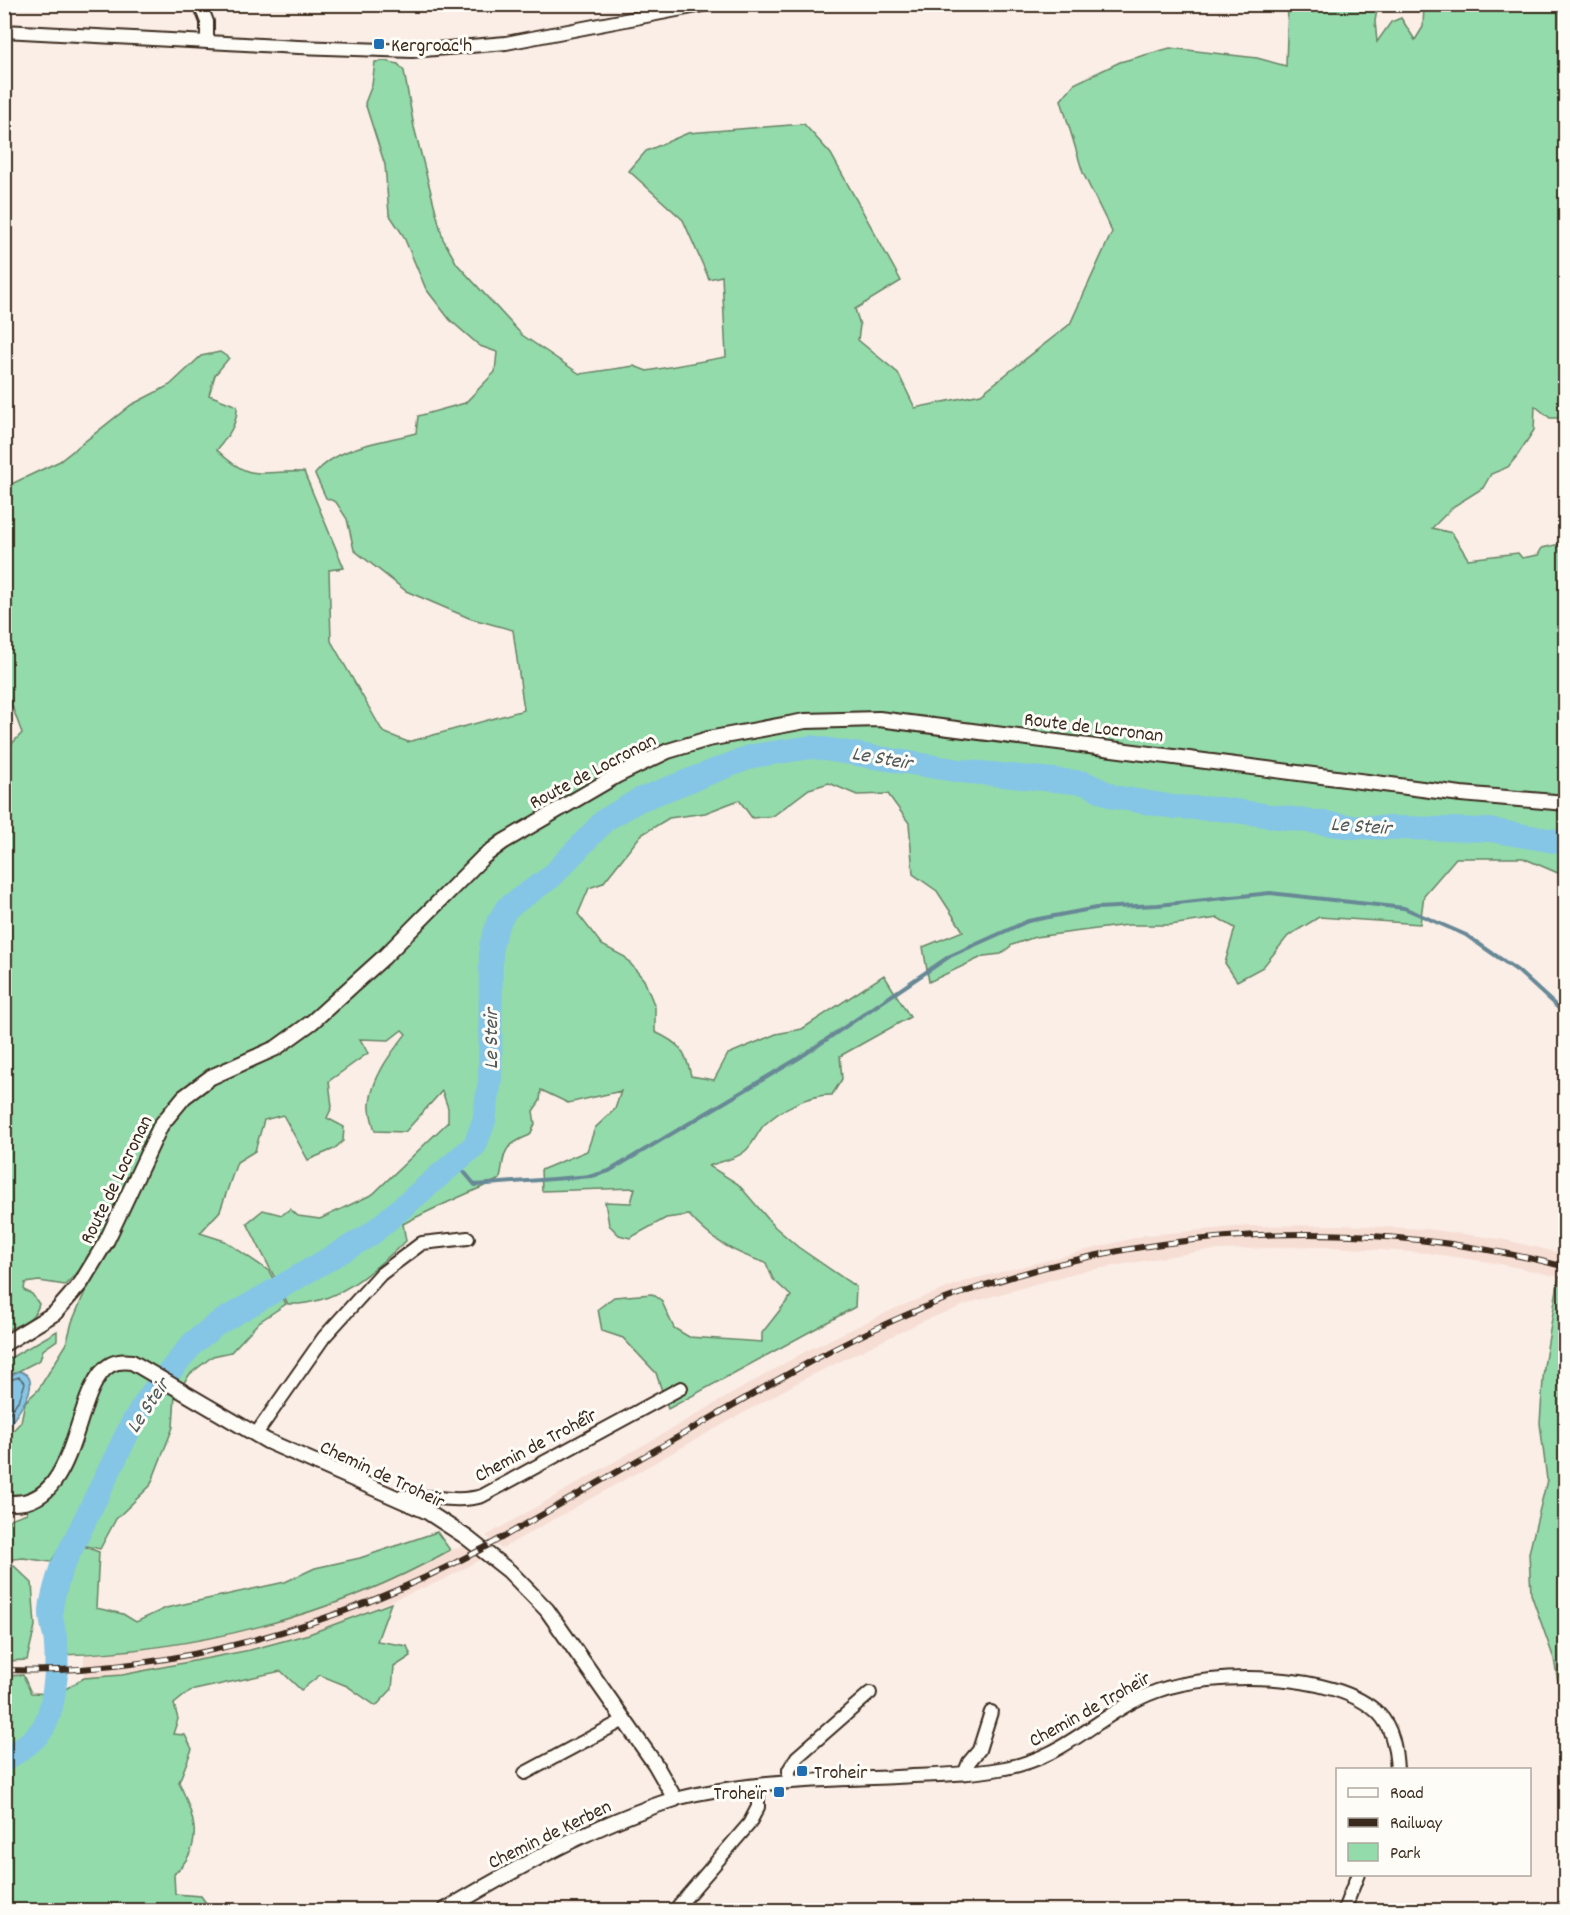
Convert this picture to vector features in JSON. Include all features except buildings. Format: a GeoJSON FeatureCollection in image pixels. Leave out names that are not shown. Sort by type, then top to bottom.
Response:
{"type":"FeatureCollection","features":[{"type":"Feature","properties":{"kind":"street"},"geometry":{"type":"LineString","coordinates":[[200,4],[207,22],[207,41]]}},
{"type":"Feature","properties":{"kind":"street"},"geometry":{"type":"LineString","coordinates":[[4,31],[374,51],[455,48],[506,43],[708,4]]}},
{"type":"Feature","properties":{"kind":"street"},"geometry":{"type":"LineString","coordinates":[[4,39],[26,31]]}},
{"type":"Feature","properties":{"kind":"street","name":"Route de Locronan"},"geometry":{"type":"LineString","coordinates":[[4,1344],[55,1313],[81,1283],[107,1240],[161,1125],[184,1097],[211,1077],[276,1048],[312,1022],[384,957],[483,857],[503,842],[662,753],[708,739],[796,723],[879,719],[1450,793],[1566,803]]}},
{"type":"Feature","properties":{"kind":"street"},"geometry":{"type":"LineString","coordinates":[[256,1434],[324,1337],[381,1274],[422,1243],[468,1238]]}},
{"type":"Feature","properties":{"kind":"street","name":"Chemin de Troheïr"},"geometry":{"type":"LineString","coordinates":[[4,1502],[20,1503],[38,1496],[60,1472],[77,1433],[91,1389],[104,1369],[120,1361],[132,1362],[144,1367],[256,1434],[304,1458],[399,1497],[466,1537],[527,1586],[547,1610],[655,1764],[675,1799],[789,1781],[965,1772],[1023,1765],[1054,1753],[1122,1708],[1157,1691],[1193,1682],[1230,1678],[1315,1684],[1334,1688],[1357,1698],[1385,1722],[1394,1744],[1396,1768]]}},
{"type":"Feature","properties":{"kind":"street","name":"Chemin de Trohéîr"},"geometry":{"type":"LineString","coordinates":[[399,1497],[420,1495],[458,1501],[482,1496],[681,1388]]}},
{"type":"Feature","properties":{"kind":"street"},"geometry":{"type":"LineString","coordinates":[[789,1781],[789,1770],[797,1756],[870,1693]]}},
{"type":"Feature","properties":{"kind":"street"},"geometry":{"type":"LineString","coordinates":[[965,1772],[969,1762],[980,1750],[991,1712]]}},
{"type":"Feature","properties":{"kind":"street"},"geometry":{"type":"LineString","coordinates":[[525,1773],[624,1720]]}},
{"type":"Feature","properties":{"kind":"street"},"geometry":{"type":"LineString","coordinates":[[675,1911],[749,1824],[758,1807],[758,1785]]}},
{"type":"Feature","properties":{"kind":"street","name":"Chemin de Kerben"},"geometry":{"type":"LineString","coordinates":[[445,1911],[570,1841],[675,1799]]}},
{"type":"Feature","properties":{"kind":"street"},"geometry":{"type":"LineString","coordinates":[[1344,1911],[1358,1876]]}},
{"type":"Feature","properties":{"kind":"shaded area"},"geometry":{"type":"Polygon","coordinates":[[[1344,1225],[1426,1229],[1501,1239],[1565,1254],[1565,1278],[1495,1263],[1428,1253],[1316,1246],[1202,1251],[1079,1272],[976,1301],[923,1321],[804,1379],[501,1549],[486,1536],[806,1351],[896,1308],[965,1281],[1146,1235],[1248,1226],[1344,1225]]]}},
{"type":"Feature","properties":{"kind":"shaded area"},"geometry":{"type":"Polygon","coordinates":[[[463,1547],[483,1558],[443,1580],[309,1634],[186,1664],[122,1675],[84,1678],[84,1655],[155,1648],[321,1607],[401,1575],[450,1550],[463,1547]]]}},
{"type":"Feature","properties":{"kind":"green space"},"geometry":{"type":"Polygon","coordinates":[[[1288,5],[1378,5],[1375,21],[1377,42],[1391,22],[1401,18],[1415,40],[1423,27],[1424,5],[1565,5],[1565,418],[1550,418],[1535,406],[1534,430],[1508,467],[1491,474],[1483,488],[1454,506],[1432,528],[1452,533],[1468,559],[1518,553],[1522,558],[1538,555],[1542,548],[1565,543],[1565,876],[1523,858],[1456,858],[1424,895],[1420,924],[1319,917],[1288,936],[1263,967],[1237,981],[1225,963],[1235,928],[1218,918],[1170,925],[1127,925],[1035,937],[1012,945],[1001,954],[984,956],[929,982],[923,947],[963,931],[937,891],[913,874],[909,823],[888,794],[857,795],[829,783],[809,789],[773,816],[752,818],[739,800],[705,813],[669,818],[641,835],[603,883],[589,888],[578,914],[602,945],[625,957],[644,980],[655,1007],[655,1032],[676,1044],[687,1060],[691,1076],[714,1080],[728,1054],[776,1034],[802,1029],[884,975],[910,1017],[840,1056],[842,1079],[832,1095],[814,1097],[787,1108],[764,1125],[744,1152],[709,1166],[738,1184],[775,1227],[798,1247],[856,1287],[855,1307],[668,1409],[656,1373],[623,1338],[602,1331],[598,1309],[614,1297],[652,1294],[661,1300],[674,1328],[689,1337],[762,1342],[762,1333],[791,1296],[773,1279],[766,1263],[724,1245],[706,1232],[689,1215],[666,1218],[630,1238],[619,1235],[609,1225],[605,1202],[631,1203],[635,1188],[542,1191],[541,1170],[587,1151],[595,1128],[615,1109],[621,1091],[568,1103],[541,1090],[540,1101],[533,1111],[535,1124],[530,1135],[514,1143],[506,1151],[500,1179],[403,1224],[406,1241],[367,1275],[338,1293],[305,1303],[288,1304],[247,1223],[263,1210],[282,1215],[290,1209],[298,1216],[320,1219],[373,1194],[448,1122],[448,1108],[442,1091],[405,1132],[375,1131],[370,1107],[374,1084],[383,1066],[406,1034],[402,1030],[389,1040],[360,1039],[368,1053],[329,1081],[332,1107],[327,1118],[344,1127],[343,1141],[334,1149],[308,1160],[283,1115],[264,1120],[255,1151],[237,1162],[220,1211],[200,1233],[225,1241],[269,1271],[286,1304],[259,1322],[231,1352],[213,1356],[190,1374],[175,1395],[173,1427],[150,1486],[116,1519],[100,1549],[64,1541],[51,1562],[23,1558],[5,1560],[5,1532],[10,1519],[27,1513],[26,1505],[53,1473],[31,1491],[5,1499],[5,1439],[21,1422],[25,1402],[38,1390],[66,1345],[72,1322],[99,1259],[90,1260],[65,1285],[39,1281],[25,1283],[24,1290],[32,1294],[39,1304],[37,1310],[30,1318],[5,1331],[4,752],[22,733],[5,687],[5,487],[60,461],[131,405],[170,385],[201,356],[220,352],[229,358],[215,375],[209,395],[237,406],[237,412],[232,430],[217,450],[229,461],[249,472],[304,472],[344,568],[329,570],[331,641],[383,732],[408,742],[524,710],[513,630],[469,618],[406,591],[354,550],[347,519],[336,502],[326,498],[315,474],[335,457],[348,451],[416,433],[418,416],[465,403],[495,372],[497,352],[480,346],[450,320],[426,289],[403,235],[389,214],[385,165],[365,103],[372,85],[375,62],[385,61],[398,64],[404,71],[414,127],[443,239],[457,264],[522,335],[580,374],[634,366],[647,371],[726,357],[722,276],[709,279],[683,220],[629,171],[646,151],[688,133],[804,124],[831,154],[901,281],[855,309],[860,325],[858,340],[898,373],[915,408],[981,394],[1070,324],[1112,232],[1083,173],[1061,100],[1074,84],[1120,62],[1170,48],[1257,58],[1286,66],[1288,5]]]}},
{"type":"Feature","properties":{"kind":"green space"},"geometry":{"type":"Polygon","coordinates":[[[1559,1277],[1566,1278],[1565,1721],[1554,1659],[1531,1594],[1529,1553],[1547,1480],[1540,1423],[1544,1366],[1559,1277]]]}},
{"type":"Feature","properties":{"kind":"green space"},"geometry":{"type":"Polygon","coordinates":[[[57,1331],[57,1340],[43,1350],[40,1360],[5,1378],[5,1361],[57,1331]]]}},
{"type":"Feature","properties":{"kind":"green space"},"geometry":{"type":"Polygon","coordinates":[[[437,1532],[450,1550],[359,1594],[311,1611],[261,1626],[160,1647],[59,1655],[61,1609],[78,1544],[99,1552],[96,1608],[123,1614],[136,1622],[166,1608],[285,1582],[315,1568],[360,1558],[437,1532]]]}},
{"type":"Feature","properties":{"kind":"green space"},"geometry":{"type":"Polygon","coordinates":[[[5,1563],[13,1565],[32,1583],[35,1626],[27,1660],[5,1661],[5,1563]]]}},
{"type":"Feature","properties":{"kind":"green space"},"geometry":{"type":"Polygon","coordinates":[[[391,1603],[377,1641],[407,1646],[411,1656],[394,1667],[392,1689],[376,1706],[347,1686],[320,1675],[301,1690],[281,1671],[190,1691],[174,1704],[178,1719],[173,1734],[185,1735],[192,1749],[179,1782],[189,1807],[194,1830],[194,1841],[190,1852],[174,1874],[175,1894],[201,1896],[211,1910],[5,1910],[5,1676],[23,1675],[31,1693],[57,1694],[84,1678],[122,1675],[250,1650],[309,1634],[391,1603]]]}},
{"type":"Feature","properties":{"kind":"water"},"geometry":{"type":"Polygon","coordinates":[[[19,1371],[27,1375],[30,1390],[5,1431],[5,1378],[19,1371]]]}},
{"type":"Feature","properties":{"kind":"waterway","name":"Le Steir"},"geometry":{"type":"LineString","coordinates":[[4,1760],[35,1738],[47,1720],[56,1665],[56,1642],[51,1610],[61,1569],[133,1422],[152,1393],[194,1342],[217,1324],[370,1235],[475,1145],[484,1121],[490,1079],[491,946],[498,923],[507,908],[551,877],[605,820],[639,800],[753,756],[812,747],[960,771],[1085,783],[1114,797],[1174,807],[1220,809],[1353,827],[1490,830],[1566,843]]}},
{"type":"Feature","properties":{"kind":"waterway","name":"Le Steir"},"geometry":{"type":"LineString","coordinates":[[455,1161],[475,1185],[592,1176],[609,1171],[799,1058],[950,956],[1028,921],[1096,908],[1158,905],[1270,893],[1404,908],[1466,935],[1518,971],[1566,1015]]}},
{"type":"Feature","properties":{"kind":"railway"},"geometry":{"type":"LineString","coordinates":[[4,1670],[66,1670],[190,1655],[251,1641],[311,1623],[370,1601],[427,1577],[482,1549],[763,1388],[854,1339],[948,1298],[1023,1274],[1099,1255],[1176,1242],[1254,1235],[1333,1234],[1411,1239],[1489,1250],[1566,1267]]}},
{"type":"Feature","properties":{"kind":"place","name":"Kergroac'h"},"geometry":{"type":"Point","coordinates":[379,44]}},
{"type":"Feature","properties":{"kind":"place","name":"Troheir"},"geometry":{"type":"Point","coordinates":[802,1771]}},
{"type":"Feature","properties":{"kind":"place","name":"Troheïr"},"geometry":{"type":"Point","coordinates":[779,1792]}}]}
